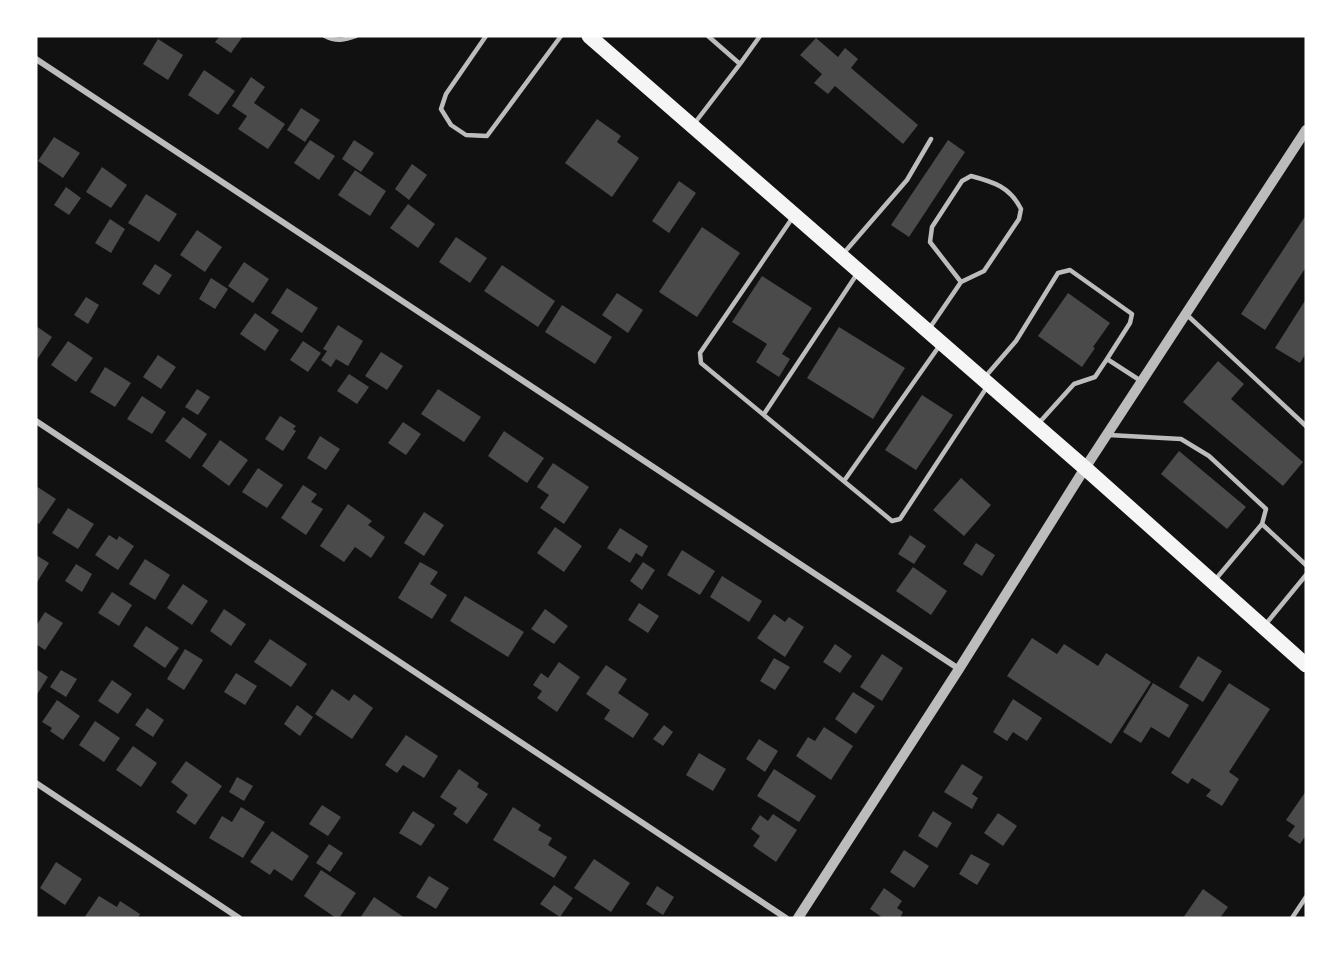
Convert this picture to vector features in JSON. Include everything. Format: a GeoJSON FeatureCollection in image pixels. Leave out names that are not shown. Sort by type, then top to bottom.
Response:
{"type":"FeatureCollection","features":[{"type":"Feature","properties":{"kind":"main road"},"geometry":{"type":"LineString","coordinates":[[589,36],[1085,468],[1306,665]]}},
{"type":"Feature","properties":{"kind":"street"},"geometry":{"type":"LineString","coordinates":[[36,59],[959,669]]}},
{"type":"Feature","properties":{"kind":"street"},"geometry":{"type":"LineString","coordinates":[[798,918],[959,669],[1085,468],[1305,135]]}},
{"type":"Feature","properties":{"kind":"street"},"geometry":{"type":"LineString","coordinates":[[36,421],[786,918]]}},
{"type":"Feature","properties":{"kind":"street"},"geometry":{"type":"LineString","coordinates":[[36,783],[239,918]]}},
{"type":"Feature","properties":{"kind":"lane"},"geometry":{"type":"LineString","coordinates":[[325,36],[345,40],[356,36]]}},
{"type":"Feature","properties":{"kind":"lane"},"geometry":{"type":"LineString","coordinates":[[486,36],[446,94],[441,109],[451,125],[466,135],[487,136],[561,36]]}},
{"type":"Feature","properties":{"kind":"lane"},"geometry":{"type":"LineString","coordinates":[[708,36],[740,64]]}},
{"type":"Feature","properties":{"kind":"lane"},"geometry":{"type":"LineString","coordinates":[[692,126],[760,36]]}},
{"type":"Feature","properties":{"kind":"lane"},"geometry":{"type":"LineString","coordinates":[[841,256],[907,180],[931,139]]}},
{"type":"Feature","properties":{"kind":"lane"},"geometry":{"type":"LineString","coordinates":[[928,331],[961,282],[984,272],[1018,219],[1021,208],[1017,200],[1006,189],[988,180],[971,176],[962,181],[932,227],[930,242],[961,282]]}},
{"type":"Feature","properties":{"kind":"lane"},"geometry":{"type":"LineString","coordinates":[[794,215],[700,353],[701,363],[892,521],[900,519],[1058,273],[1071,270],[1132,314],[1130,323],[1095,377],[1074,384],[1036,426]]}},
{"type":"Feature","properties":{"kind":"lane"},"geometry":{"type":"LineString","coordinates":[[764,414],[859,272]]}},
{"type":"Feature","properties":{"kind":"lane"},"geometry":{"type":"LineString","coordinates":[[1186,314],[1306,426]]}},
{"type":"Feature","properties":{"kind":"lane"},"geometry":{"type":"LineString","coordinates":[[844,481],[941,343]]}},
{"type":"Feature","properties":{"kind":"lane"},"geometry":{"type":"LineString","coordinates":[[1107,358],[1142,381]]}},
{"type":"Feature","properties":{"kind":"lane"},"geometry":{"type":"LineString","coordinates":[[1107,435],[1181,439],[1209,456],[1266,509],[1262,524],[1213,582]]}},
{"type":"Feature","properties":{"kind":"lane"},"geometry":{"type":"LineString","coordinates":[[1262,524],[1306,565]]}},
{"type":"Feature","properties":{"kind":"lane"},"geometry":{"type":"LineString","coordinates":[[1263,627],[1306,575]]}},
{"type":"Feature","properties":{"kind":"lane"},"geometry":{"type":"LineString","coordinates":[[1292,918],[1306,897]]}},
{"type":"Feature","properties":{"kind":"building"},"geometry":{"type":"Polygon","coordinates":[[[220,36],[243,36],[231,53],[215,42],[220,36]]]}},
{"type":"Feature","properties":{"kind":"building"},"geometry":{"type":"Polygon","coordinates":[[[816,38],[838,57],[845,48],[858,59],[851,68],[918,125],[903,144],[835,86],[828,94],[814,83],[822,74],[800,55],[816,38]]]}},
{"type":"Feature","properties":{"kind":"building"},"geometry":{"type":"Polygon","coordinates":[[[158,39],[183,55],[168,80],[143,64],[158,39]]]}},
{"type":"Feature","properties":{"kind":"building"},"geometry":{"type":"Polygon","coordinates":[[[204,70],[235,91],[218,115],[188,95],[204,70]]]}},
{"type":"Feature","properties":{"kind":"building"},"geometry":{"type":"Polygon","coordinates":[[[251,77],[265,87],[254,103],[285,124],[268,149],[238,129],[247,116],[232,106],[251,77]]]}},
{"type":"Feature","properties":{"kind":"building"},"geometry":{"type":"Polygon","coordinates":[[[301,108],[320,120],[305,142],[287,130],[301,108]]]}},
{"type":"Feature","properties":{"kind":"building"},"geometry":{"type":"Polygon","coordinates":[[[597,119],[621,136],[617,142],[639,158],[612,197],[565,163],[597,119]]]}},
{"type":"Feature","properties":{"kind":"building"},"geometry":{"type":"Polygon","coordinates":[[[54,137],[80,153],[63,178],[38,161],[54,137]]]}},
{"type":"Feature","properties":{"kind":"building"},"geometry":{"type":"Polygon","coordinates":[[[310,140],[335,156],[319,180],[294,163],[310,140]]]}},
{"type":"Feature","properties":{"kind":"building"},"geometry":{"type":"Polygon","coordinates":[[[354,140],[374,153],[361,172],[342,159],[354,140]]]}},
{"type":"Feature","properties":{"kind":"building"},"geometry":{"type":"Polygon","coordinates":[[[948,140],[965,152],[909,237],[891,225],[948,140]]]}},
{"type":"Feature","properties":{"kind":"building"},"geometry":{"type":"Polygon","coordinates":[[[412,164],[427,175],[409,200],[395,189],[412,164]]]}},
{"type":"Feature","properties":{"kind":"building"},"geometry":{"type":"Polygon","coordinates":[[[102,167],[127,185],[111,208],[86,192],[102,167]]]}},
{"type":"Feature","properties":{"kind":"building"},"geometry":{"type":"Polygon","coordinates":[[[355,170],[386,191],[370,216],[338,195],[355,170]]]}},
{"type":"Feature","properties":{"kind":"building"},"geometry":{"type":"Polygon","coordinates":[[[679,181],[696,193],[669,233],[652,221],[679,181]]]}},
{"type":"Feature","properties":{"kind":"building"},"geometry":{"type":"Polygon","coordinates":[[[66,187],[81,198],[69,215],[54,205],[66,187]]]}},
{"type":"Feature","properties":{"kind":"building"},"geometry":{"type":"Polygon","coordinates":[[[146,194],[177,214],[159,242],[128,223],[146,194]]]}},
{"type":"Feature","properties":{"kind":"building"},"geometry":{"type":"Polygon","coordinates":[[[408,204],[435,224],[418,248],[390,228],[408,204]]]}},
{"type":"Feature","properties":{"kind":"building"},"geometry":{"type":"Polygon","coordinates":[[[1306,215],[1306,267],[1265,330],[1241,314],[1306,215]]]}},
{"type":"Feature","properties":{"kind":"building"},"geometry":{"type":"Polygon","coordinates":[[[110,219],[125,229],[111,253],[95,243],[110,219]]]}},
{"type":"Feature","properties":{"kind":"building"},"geometry":{"type":"Polygon","coordinates":[[[702,227],[740,253],[697,317],[659,292],[702,227]]]}},
{"type":"Feature","properties":{"kind":"building"},"geometry":{"type":"Polygon","coordinates":[[[197,230],[222,247],[205,272],[180,255],[197,230]]]}},
{"type":"Feature","properties":{"kind":"building"},"geometry":{"type":"Polygon","coordinates":[[[456,237],[487,258],[470,283],[439,262],[456,237]]]}},
{"type":"Feature","properties":{"kind":"building"},"geometry":{"type":"Polygon","coordinates":[[[244,262],[269,279],[253,303],[228,286],[244,262]]]}},
{"type":"Feature","properties":{"kind":"building"},"geometry":{"type":"Polygon","coordinates":[[[155,264],[172,275],[159,295],[142,284],[155,264]]]}},
{"type":"Feature","properties":{"kind":"building"},"geometry":{"type":"Polygon","coordinates":[[[502,265],[555,301],[538,327],[484,291],[502,265]]]}},
{"type":"Feature","properties":{"kind":"building"},"geometry":{"type":"Polygon","coordinates":[[[762,276],[812,308],[782,354],[790,359],[779,377],[756,362],[767,344],[732,322],[762,276]]]}},
{"type":"Feature","properties":{"kind":"building"},"geometry":{"type":"Polygon","coordinates":[[[211,278],[228,289],[215,309],[199,299],[211,278]]]}},
{"type":"Feature","properties":{"kind":"building"},"geometry":{"type":"Polygon","coordinates":[[[287,288],[318,308],[302,333],[271,313],[287,288]]]}},
{"type":"Feature","properties":{"kind":"building"},"geometry":{"type":"Polygon","coordinates":[[[617,293],[643,310],[628,333],[602,315],[617,293]]]}},
{"type":"Feature","properties":{"kind":"building"},"geometry":{"type":"Polygon","coordinates":[[[1068,293],[1110,323],[1082,367],[1038,336],[1068,293]]]}},
{"type":"Feature","properties":{"kind":"building"},"geometry":{"type":"Polygon","coordinates":[[[86,297],[99,305],[88,324],[74,315],[86,297]]]}},
{"type":"Feature","properties":{"kind":"building"},"geometry":{"type":"Polygon","coordinates":[[[1306,299],[1306,353],[1300,363],[1275,348],[1306,299]]]}},
{"type":"Feature","properties":{"kind":"building"},"geometry":{"type":"Polygon","coordinates":[[[562,305],[612,337],[595,364],[545,332],[562,305]]]}},
{"type":"Feature","properties":{"kind":"building"},"geometry":{"type":"Polygon","coordinates":[[[255,313],[279,330],[265,351],[240,334],[255,313]]]}},
{"type":"Feature","properties":{"kind":"building"},"geometry":{"type":"Polygon","coordinates":[[[338,325],[363,341],[348,366],[336,359],[331,367],[321,360],[327,351],[323,349],[338,325]]]}},
{"type":"Feature","properties":{"kind":"building"},"geometry":{"type":"Polygon","coordinates":[[[36,326],[52,337],[36,361],[36,326]]]}},
{"type":"Feature","properties":{"kind":"building"},"geometry":{"type":"Polygon","coordinates":[[[839,327],[905,368],[873,419],[807,378],[839,327]]]}},
{"type":"Feature","properties":{"kind":"building"},"geometry":{"type":"Polygon","coordinates":[[[68,341],[93,358],[76,382],[51,365],[68,341]]]}},
{"type":"Feature","properties":{"kind":"building"},"geometry":{"type":"Polygon","coordinates":[[[303,341],[321,353],[308,372],[290,360],[303,341]]]}},
{"type":"Feature","properties":{"kind":"building"},"geometry":{"type":"Polygon","coordinates":[[[381,352],[403,366],[387,390],[365,376],[381,352]]]}},
{"type":"Feature","properties":{"kind":"building"},"geometry":{"type":"Polygon","coordinates":[[[158,355],[176,367],[161,389],[143,377],[158,355]]]}},
{"type":"Feature","properties":{"kind":"building"},"geometry":{"type":"Polygon","coordinates":[[[1218,361],[1244,384],[1231,399],[1303,462],[1283,486],[1183,402],[1218,361]]]}},
{"type":"Feature","properties":{"kind":"building"},"geometry":{"type":"Polygon","coordinates":[[[105,367],[131,383],[115,407],[90,392],[105,367]]]}},
{"type":"Feature","properties":{"kind":"building"},"geometry":{"type":"Polygon","coordinates":[[[349,374],[369,387],[357,404],[337,391],[349,374]]]}},
{"type":"Feature","properties":{"kind":"building"},"geometry":{"type":"Polygon","coordinates":[[[197,389],[210,397],[198,415],[185,407],[197,389]]]}},
{"type":"Feature","properties":{"kind":"building"},"geometry":{"type":"Polygon","coordinates":[[[438,389],[481,417],[464,442],[421,414],[438,389]]]}},
{"type":"Feature","properties":{"kind":"building"},"geometry":{"type":"Polygon","coordinates":[[[922,395],[953,415],[916,470],[885,450],[922,395]]]}},
{"type":"Feature","properties":{"kind":"building"},"geometry":{"type":"Polygon","coordinates":[[[142,396],[166,412],[152,434],[127,419],[142,396]]]}},
{"type":"Feature","properties":{"kind":"building"},"geometry":{"type":"Polygon","coordinates":[[[280,416],[296,426],[293,429],[296,431],[283,451],[265,439],[280,416]]]}},
{"type":"Feature","properties":{"kind":"building"},"geometry":{"type":"Polygon","coordinates":[[[183,417],[207,434],[190,459],[165,441],[183,417]]]}},
{"type":"Feature","properties":{"kind":"building"},"geometry":{"type":"Polygon","coordinates":[[[403,422],[421,434],[406,455],[388,443],[403,422]]]}},
{"type":"Feature","properties":{"kind":"building"},"geometry":{"type":"Polygon","coordinates":[[[504,431],[544,458],[527,483],[488,456],[504,431]]]}},
{"type":"Feature","properties":{"kind":"building"},"geometry":{"type":"Polygon","coordinates":[[[320,436],[340,449],[326,470],[307,458],[320,436]]]}},
{"type":"Feature","properties":{"kind":"building"},"geometry":{"type":"Polygon","coordinates":[[[220,440],[248,460],[229,486],[202,466],[220,440]]]}},
{"type":"Feature","properties":{"kind":"building"},"geometry":{"type":"Polygon","coordinates":[[[1179,451],[1246,507],[1227,529],[1161,474],[1179,451]]]}},
{"type":"Feature","properties":{"kind":"building"},"geometry":{"type":"Polygon","coordinates":[[[553,463],[589,487],[564,524],[540,508],[549,495],[537,487],[553,463]]]}},
{"type":"Feature","properties":{"kind":"building"},"geometry":{"type":"Polygon","coordinates":[[[258,468],[283,485],[267,508],[242,492],[258,468]]]}},
{"type":"Feature","properties":{"kind":"building"},"geometry":{"type":"Polygon","coordinates":[[[961,478],[991,505],[964,536],[933,510],[961,478]]]}},
{"type":"Feature","properties":{"kind":"building"},"geometry":{"type":"Polygon","coordinates":[[[303,485],[317,494],[311,502],[323,509],[306,535],[281,518],[303,485]]]}},
{"type":"Feature","properties":{"kind":"building"},"geometry":{"type":"Polygon","coordinates":[[[36,486],[56,499],[39,524],[36,522],[36,486]]]}},
{"type":"Feature","properties":{"kind":"building"},"geometry":{"type":"Polygon","coordinates":[[[348,504],[372,521],[368,525],[385,537],[371,558],[355,547],[344,562],[320,546],[348,504]]]}},
{"type":"Feature","properties":{"kind":"building"},"geometry":{"type":"Polygon","coordinates":[[[68,508],[94,524],[78,549],[52,533],[68,508]]]}},
{"type":"Feature","properties":{"kind":"building"},"geometry":{"type":"Polygon","coordinates":[[[424,512],[444,525],[424,556],[404,543],[424,512]]]}},
{"type":"Feature","properties":{"kind":"building"},"geometry":{"type":"Polygon","coordinates":[[[555,527],[582,546],[564,572],[537,553],[555,527]]]}},
{"type":"Feature","properties":{"kind":"building"},"geometry":{"type":"Polygon","coordinates":[[[620,528],[648,546],[642,557],[636,553],[630,563],[607,548],[620,528]]]}},
{"type":"Feature","properties":{"kind":"building"},"geometry":{"type":"Polygon","coordinates":[[[109,535],[117,540],[119,536],[134,546],[118,570],[95,555],[109,535]]]}},
{"type":"Feature","properties":{"kind":"building"},"geometry":{"type":"Polygon","coordinates":[[[910,535],[926,546],[914,564],[898,554],[910,535]]]}},
{"type":"Feature","properties":{"kind":"building"},"geometry":{"type":"Polygon","coordinates":[[[976,543],[995,555],[982,576],[963,564],[976,543]]]}},
{"type":"Feature","properties":{"kind":"building"},"geometry":{"type":"Polygon","coordinates":[[[682,550],[715,571],[700,595],[667,575],[682,550]]]}},
{"type":"Feature","properties":{"kind":"building"},"geometry":{"type":"Polygon","coordinates":[[[36,555],[49,563],[36,584],[36,555]]]}},
{"type":"Feature","properties":{"kind":"building"},"geometry":{"type":"Polygon","coordinates":[[[145,559],[170,575],[155,600],[129,584],[145,559]]]}},
{"type":"Feature","properties":{"kind":"building"},"geometry":{"type":"Polygon","coordinates":[[[420,562],[438,572],[430,584],[447,595],[432,619],[398,598],[420,562]]]}},
{"type":"Feature","properties":{"kind":"building"},"geometry":{"type":"Polygon","coordinates":[[[643,562],[655,570],[642,590],[630,581],[643,562]]]}},
{"type":"Feature","properties":{"kind":"building"},"geometry":{"type":"Polygon","coordinates":[[[76,564],[92,574],[82,592],[65,581],[76,564]]]}},
{"type":"Feature","properties":{"kind":"building"},"geometry":{"type":"Polygon","coordinates":[[[913,567],[947,591],[931,615],[896,591],[913,567]]]}},
{"type":"Feature","properties":{"kind":"building"},"geometry":{"type":"Polygon","coordinates":[[[722,576],[762,601],[749,622],[710,597],[722,576]]]}},
{"type":"Feature","properties":{"kind":"building"},"geometry":{"type":"Polygon","coordinates":[[[183,584],[208,601],[192,625],[167,608],[183,584]]]}},
{"type":"Feature","properties":{"kind":"building"},"geometry":{"type":"Polygon","coordinates":[[[112,592],[132,605],[119,626],[98,613],[112,592]]]}},
{"type":"Feature","properties":{"kind":"building"},"geometry":{"type":"Polygon","coordinates":[[[465,596],[524,632],[508,657],[450,621],[465,596]]]}},
{"type":"Feature","properties":{"kind":"building"},"geometry":{"type":"Polygon","coordinates":[[[639,603],[659,616],[648,633],[628,620],[639,603]]]}},
{"type":"Feature","properties":{"kind":"building"},"geometry":{"type":"Polygon","coordinates":[[[224,609],[246,624],[231,646],[210,631],[224,609]]]}},
{"type":"Feature","properties":{"kind":"building"},"geometry":{"type":"Polygon","coordinates":[[[545,609],[568,626],[554,644],[531,629],[545,609]]]}},
{"type":"Feature","properties":{"kind":"building"},"geometry":{"type":"Polygon","coordinates":[[[45,612],[63,623],[45,650],[36,644],[36,626],[45,612]]]}},
{"type":"Feature","properties":{"kind":"building"},"geometry":{"type":"Polygon","coordinates":[[[774,614],[785,622],[789,617],[804,627],[785,657],[757,638],[774,614]]]}},
{"type":"Feature","properties":{"kind":"building"},"geometry":{"type":"Polygon","coordinates":[[[146,626],[179,648],[165,668],[133,646],[146,626]]]}},
{"type":"Feature","properties":{"kind":"building"},"geometry":{"type":"Polygon","coordinates":[[[1032,638],[1057,654],[1064,644],[1098,666],[1106,653],[1151,682],[1111,744],[1007,676],[1032,638]]]}},
{"type":"Feature","properties":{"kind":"building"},"geometry":{"type":"Polygon","coordinates":[[[270,639],[307,664],[291,687],[254,662],[270,639]]]}},
{"type":"Feature","properties":{"kind":"building"},"geometry":{"type":"Polygon","coordinates":[[[835,644],[852,656],[840,673],[823,662],[835,644]]]}},
{"type":"Feature","properties":{"kind":"building"},"geometry":{"type":"Polygon","coordinates":[[[185,649],[203,660],[184,690],[167,679],[185,649]]]}},
{"type":"Feature","properties":{"kind":"building"},"geometry":{"type":"Polygon","coordinates":[[[882,654],[903,668],[882,701],[860,687],[882,654]]]}},
{"type":"Feature","properties":{"kind":"building"},"geometry":{"type":"Polygon","coordinates":[[[1198,656],[1222,671],[1203,702],[1179,687],[1198,656]]]}},
{"type":"Feature","properties":{"kind":"building"},"geometry":{"type":"Polygon","coordinates":[[[774,658],[790,667],[775,690],[760,681],[774,658]]]}},
{"type":"Feature","properties":{"kind":"building"},"geometry":{"type":"Polygon","coordinates":[[[559,662],[580,677],[557,712],[537,698],[542,691],[533,685],[541,673],[548,678],[559,662]]]}},
{"type":"Feature","properties":{"kind":"building"},"geometry":{"type":"Polygon","coordinates":[[[606,665],[627,679],[618,693],[649,714],[633,738],[604,719],[610,710],[586,694],[606,665]]]}},
{"type":"Feature","properties":{"kind":"building"},"geometry":{"type":"Polygon","coordinates":[[[36,669],[48,677],[36,696],[36,669]]]}},
{"type":"Feature","properties":{"kind":"building"},"geometry":{"type":"Polygon","coordinates":[[[61,670],[77,679],[66,697],[50,687],[61,670]]]}},
{"type":"Feature","properties":{"kind":"building"},"geometry":{"type":"Polygon","coordinates":[[[236,673],[257,686],[245,705],[224,692],[236,673]]]}},
{"type":"Feature","properties":{"kind":"building"},"geometry":{"type":"Polygon","coordinates":[[[112,680],[132,694],[118,714],[98,701],[112,680]]]}},
{"type":"Feature","properties":{"kind":"building"},"geometry":{"type":"Polygon","coordinates":[[[1153,683],[1189,705],[1169,738],[1151,727],[1141,743],[1123,732],[1153,683]]]}},
{"type":"Feature","properties":{"kind":"building"},"geometry":{"type":"Polygon","coordinates":[[[1229,683],[1270,709],[1229,772],[1239,779],[1222,806],[1206,796],[1211,790],[1192,778],[1188,784],[1171,773],[1229,683]]]}},
{"type":"Feature","properties":{"kind":"building"},"geometry":{"type":"Polygon","coordinates":[[[332,689],[349,701],[354,694],[373,708],[352,739],[315,714],[332,689]]]}},
{"type":"Feature","properties":{"kind":"building"},"geometry":{"type":"Polygon","coordinates":[[[853,692],[875,706],[856,734],[835,719],[853,692]]]}},
{"type":"Feature","properties":{"kind":"building"},"geometry":{"type":"Polygon","coordinates":[[[1013,699],[1042,718],[1027,741],[1013,732],[1007,741],[993,732],[1013,699]]]}},
{"type":"Feature","properties":{"kind":"building"},"geometry":{"type":"Polygon","coordinates":[[[57,700],[80,716],[63,740],[50,731],[52,728],[42,722],[57,700]]]}},
{"type":"Feature","properties":{"kind":"building"},"geometry":{"type":"Polygon","coordinates":[[[297,705],[313,717],[300,736],[284,724],[297,705]]]}},
{"type":"Feature","properties":{"kind":"building"},"geometry":{"type":"Polygon","coordinates":[[[147,708],[164,720],[153,737],[135,725],[147,708]]]}},
{"type":"Feature","properties":{"kind":"building"},"geometry":{"type":"Polygon","coordinates":[[[95,721],[120,738],[104,762],[79,745],[95,721]]]}},
{"type":"Feature","properties":{"kind":"building"},"geometry":{"type":"Polygon","coordinates":[[[664,725],[673,732],[663,746],[653,739],[664,725]]]}},
{"type":"Feature","properties":{"kind":"building"},"geometry":{"type":"Polygon","coordinates":[[[824,727],[853,746],[831,780],[796,756],[808,737],[815,741],[824,727]]]}},
{"type":"Feature","properties":{"kind":"building"},"geometry":{"type":"Polygon","coordinates":[[[406,735],[438,756],[424,778],[403,765],[397,773],[385,765],[406,735]]]}},
{"type":"Feature","properties":{"kind":"building"},"geometry":{"type":"Polygon","coordinates":[[[759,739],[778,751],[765,772],[746,759],[759,739]]]}},
{"type":"Feature","properties":{"kind":"building"},"geometry":{"type":"Polygon","coordinates":[[[133,746],[157,763],[141,787],[116,770],[133,746]]]}},
{"type":"Feature","properties":{"kind":"building"},"geometry":{"type":"Polygon","coordinates":[[[699,753],[726,769],[713,791],[686,775],[699,753]]]}},
{"type":"Feature","properties":{"kind":"building"},"geometry":{"type":"Polygon","coordinates":[[[186,761],[222,786],[195,825],[176,812],[188,795],[171,782],[186,761]]]}},
{"type":"Feature","properties":{"kind":"building"},"geometry":{"type":"Polygon","coordinates":[[[962,764],[983,777],[972,794],[978,798],[972,809],[944,792],[962,764]]]}},
{"type":"Feature","properties":{"kind":"building"},"geometry":{"type":"Polygon","coordinates":[[[459,769],[479,783],[477,787],[488,794],[467,824],[453,814],[457,808],[440,797],[459,769]]]}},
{"type":"Feature","properties":{"kind":"building"},"geometry":{"type":"Polygon","coordinates":[[[774,769],[816,796],[799,822],[757,796],[774,769]]]}},
{"type":"Feature","properties":{"kind":"building"},"geometry":{"type":"Polygon","coordinates":[[[237,777],[253,786],[244,801],[229,792],[237,777]]]}},
{"type":"Feature","properties":{"kind":"building"},"geometry":{"type":"Polygon","coordinates":[[[1306,791],[1306,835],[1300,844],[1288,836],[1295,826],[1286,820],[1306,791]]]}},
{"type":"Feature","properties":{"kind":"building"},"geometry":{"type":"Polygon","coordinates":[[[322,805],[341,817],[328,836],[309,824],[322,805]]]}},
{"type":"Feature","properties":{"kind":"building"},"geometry":{"type":"Polygon","coordinates":[[[241,807],[265,822],[243,858],[209,838],[222,816],[232,822],[241,807]]]}},
{"type":"Feature","properties":{"kind":"building"},"geometry":{"type":"Polygon","coordinates":[[[513,807],[541,825],[538,830],[552,838],[548,845],[567,857],[554,878],[493,840],[513,807]]]}},
{"type":"Feature","properties":{"kind":"building"},"geometry":{"type":"Polygon","coordinates":[[[413,811],[435,825],[421,846],[399,833],[413,811]]]}},
{"type":"Feature","properties":{"kind":"building"},"geometry":{"type":"Polygon","coordinates":[[[933,811],[952,823],[937,848],[918,836],[933,811]]]}},
{"type":"Feature","properties":{"kind":"building"},"geometry":{"type":"Polygon","coordinates":[[[998,813],[1017,826],[1003,846],[984,833],[998,813]]]}},
{"type":"Feature","properties":{"kind":"building"},"geometry":{"type":"Polygon","coordinates":[[[773,814],[797,830],[776,862],[753,846],[760,836],[751,829],[760,815],[768,821],[773,814]]]}},
{"type":"Feature","properties":{"kind":"building"},"geometry":{"type":"Polygon","coordinates":[[[272,831],[309,856],[292,881],[274,869],[270,875],[250,862],[272,831]]]}},
{"type":"Feature","properties":{"kind":"building"},"geometry":{"type":"Polygon","coordinates":[[[329,844],[343,853],[330,872],[316,863],[329,844]]]}},
{"type":"Feature","properties":{"kind":"building"},"geometry":{"type":"Polygon","coordinates":[[[904,850],[929,866],[914,888],[890,872],[904,850]]]}},
{"type":"Feature","properties":{"kind":"building"},"geometry":{"type":"Polygon","coordinates":[[[971,854],[990,864],[977,885],[959,874],[971,854]]]}},
{"type":"Feature","properties":{"kind":"building"},"geometry":{"type":"Polygon","coordinates":[[[594,859],[630,883],[611,912],[574,888],[594,859]]]}},
{"type":"Feature","properties":{"kind":"building"},"geometry":{"type":"Polygon","coordinates":[[[56,862],[82,879],[65,905],[40,888],[56,862]]]}},
{"type":"Feature","properties":{"kind":"building"},"geometry":{"type":"Polygon","coordinates":[[[321,870],[356,893],[339,918],[304,896],[321,870]]]}},
{"type":"Feature","properties":{"kind":"building"},"geometry":{"type":"Polygon","coordinates":[[[429,876],[449,888],[436,909],[416,897],[429,876]]]}},
{"type":"Feature","properties":{"kind":"building"},"geometry":{"type":"Polygon","coordinates":[[[554,885],[573,898],[560,917],[540,904],[554,885]]]}},
{"type":"Feature","properties":{"kind":"building"},"geometry":{"type":"Polygon","coordinates":[[[657,886],[674,897],[663,915],[646,904],[657,886]]]}},
{"type":"Feature","properties":{"kind":"building"},"geometry":{"type":"Polygon","coordinates":[[[884,888],[902,901],[897,908],[903,912],[900,918],[883,918],[870,909],[884,888]]]}},
{"type":"Feature","properties":{"kind":"building"},"geometry":{"type":"Polygon","coordinates":[[[1203,889],[1228,907],[1220,918],[1183,918],[1203,889]]]}},
{"type":"Feature","properties":{"kind":"building"},"geometry":{"type":"Polygon","coordinates":[[[99,896],[117,907],[120,901],[140,914],[138,918],[84,918],[99,896]]]}},
{"type":"Feature","properties":{"kind":"building"},"geometry":{"type":"Polygon","coordinates":[[[374,897],[405,918],[360,918],[374,897]]]}}]}
